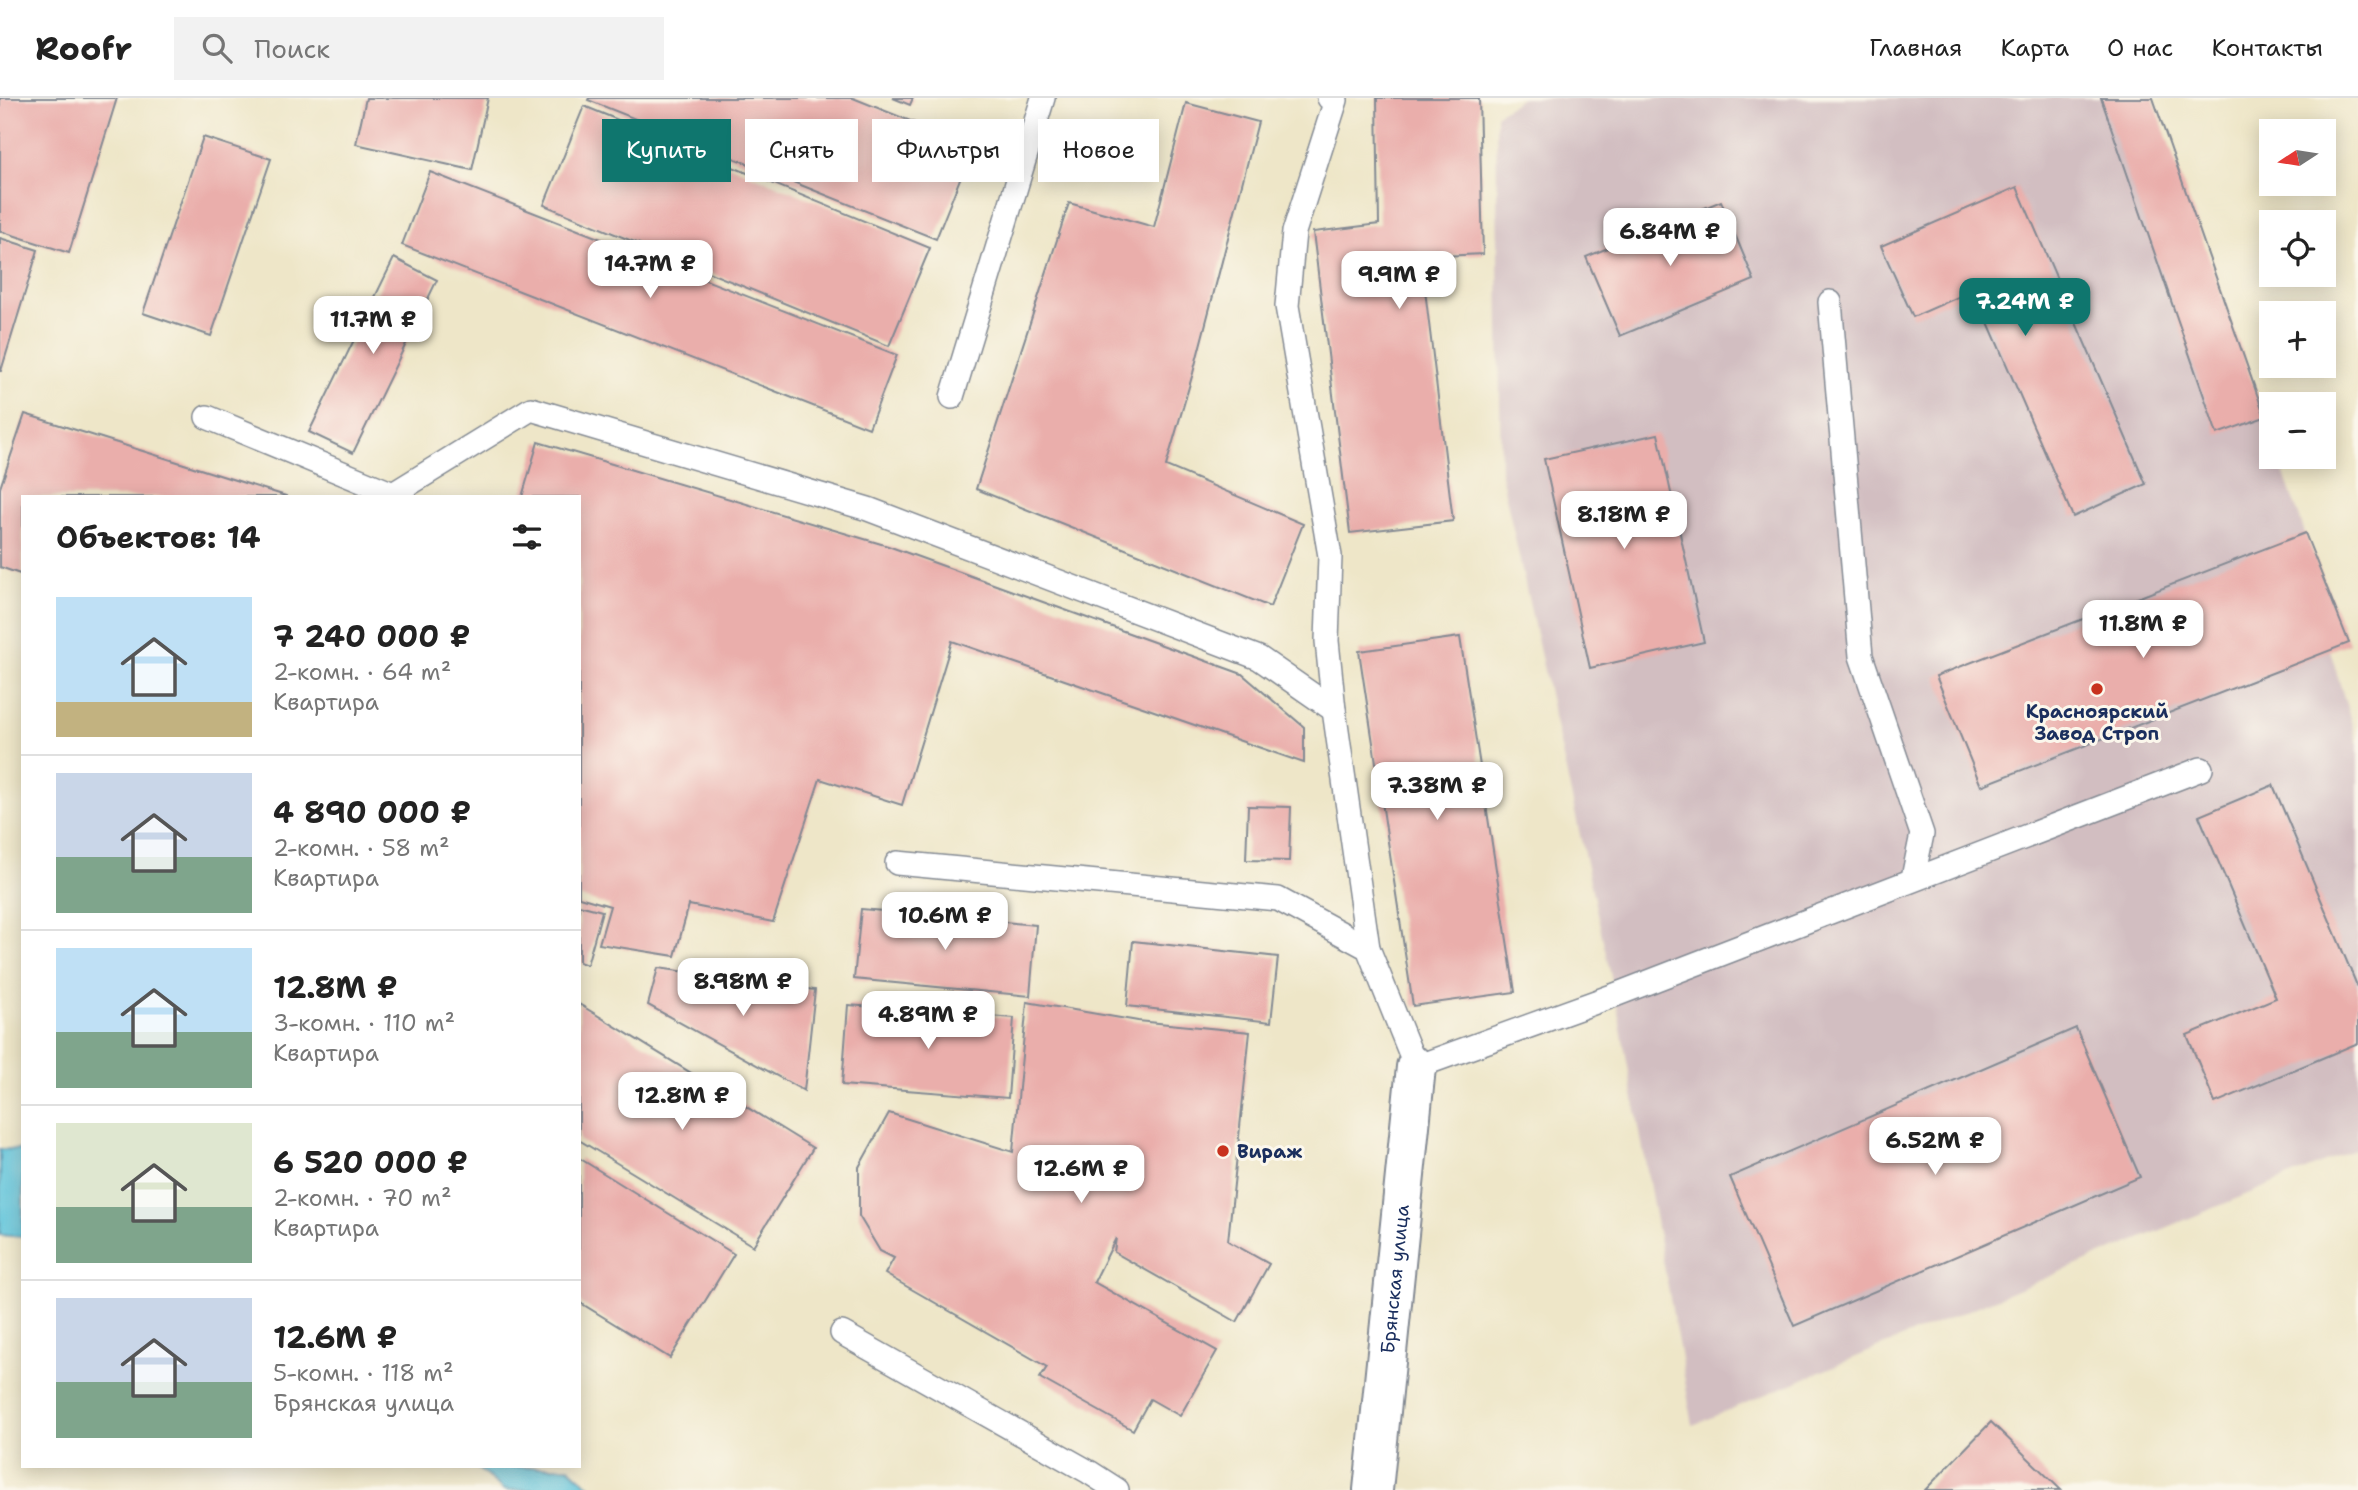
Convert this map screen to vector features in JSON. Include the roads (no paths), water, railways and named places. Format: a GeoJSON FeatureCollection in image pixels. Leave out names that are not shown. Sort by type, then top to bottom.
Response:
{"type":"FeatureCollection","features":[{"type":"Feature","properties":{"kind":"street","name":"Брянская улица"},"geometry":{"type":"LineString","coordinates":[[1373,1490],[1416,1067]]}},
{"type":"Feature","properties":{"kind":"lane"},"geometry":{"type":"LineString","coordinates":[[952,397],[1043,98]]}},
{"type":"Feature","properties":{"kind":"lane"},"geometry":{"type":"LineString","coordinates":[[1335,99],[1294,232],[1287,306],[1330,556],[1327,641],[1334,710],[1368,948],[1416,1067],[1615,995],[2201,769]]}},
{"type":"Feature","properties":{"kind":"lane"},"geometry":{"type":"LineString","coordinates":[[1830,302],[1861,656],[1922,834],[1913,878]]}},
{"type":"Feature","properties":{"kind":"lane"},"geometry":{"type":"LineString","coordinates":[[207,416],[393,494],[531,408],[868,509],[1259,658],[1334,710]]}},
{"type":"Feature","properties":{"kind":"lane"},"geometry":{"type":"LineString","coordinates":[[897,863],[1278,899],[1368,948]]}},
{"type":"Feature","properties":{"kind":"lane"},"geometry":{"type":"LineString","coordinates":[[842,1333],[1117,1490]]}},
{"type":"Feature","properties":{"kind":"water"},"geometry":{"type":"Polygon","coordinates":[[[0,1149],[21,1150],[21,1237],[0,1235],[0,1149]]]}},
{"type":"Feature","properties":{"kind":"water"},"geometry":{"type":"Polygon","coordinates":[[[477,1468],[570,1468],[594,1490],[504,1490],[477,1468]]]}},
{"type":"Feature","properties":{"kind":"place","name":"Красноярский Завод Строп"},"geometry":{"type":"Point","coordinates":[2097,689]}},
{"type":"Feature","properties":{"kind":"place","name":"Вираж"},"geometry":{"type":"Point","coordinates":[1223,1151]}}]}
